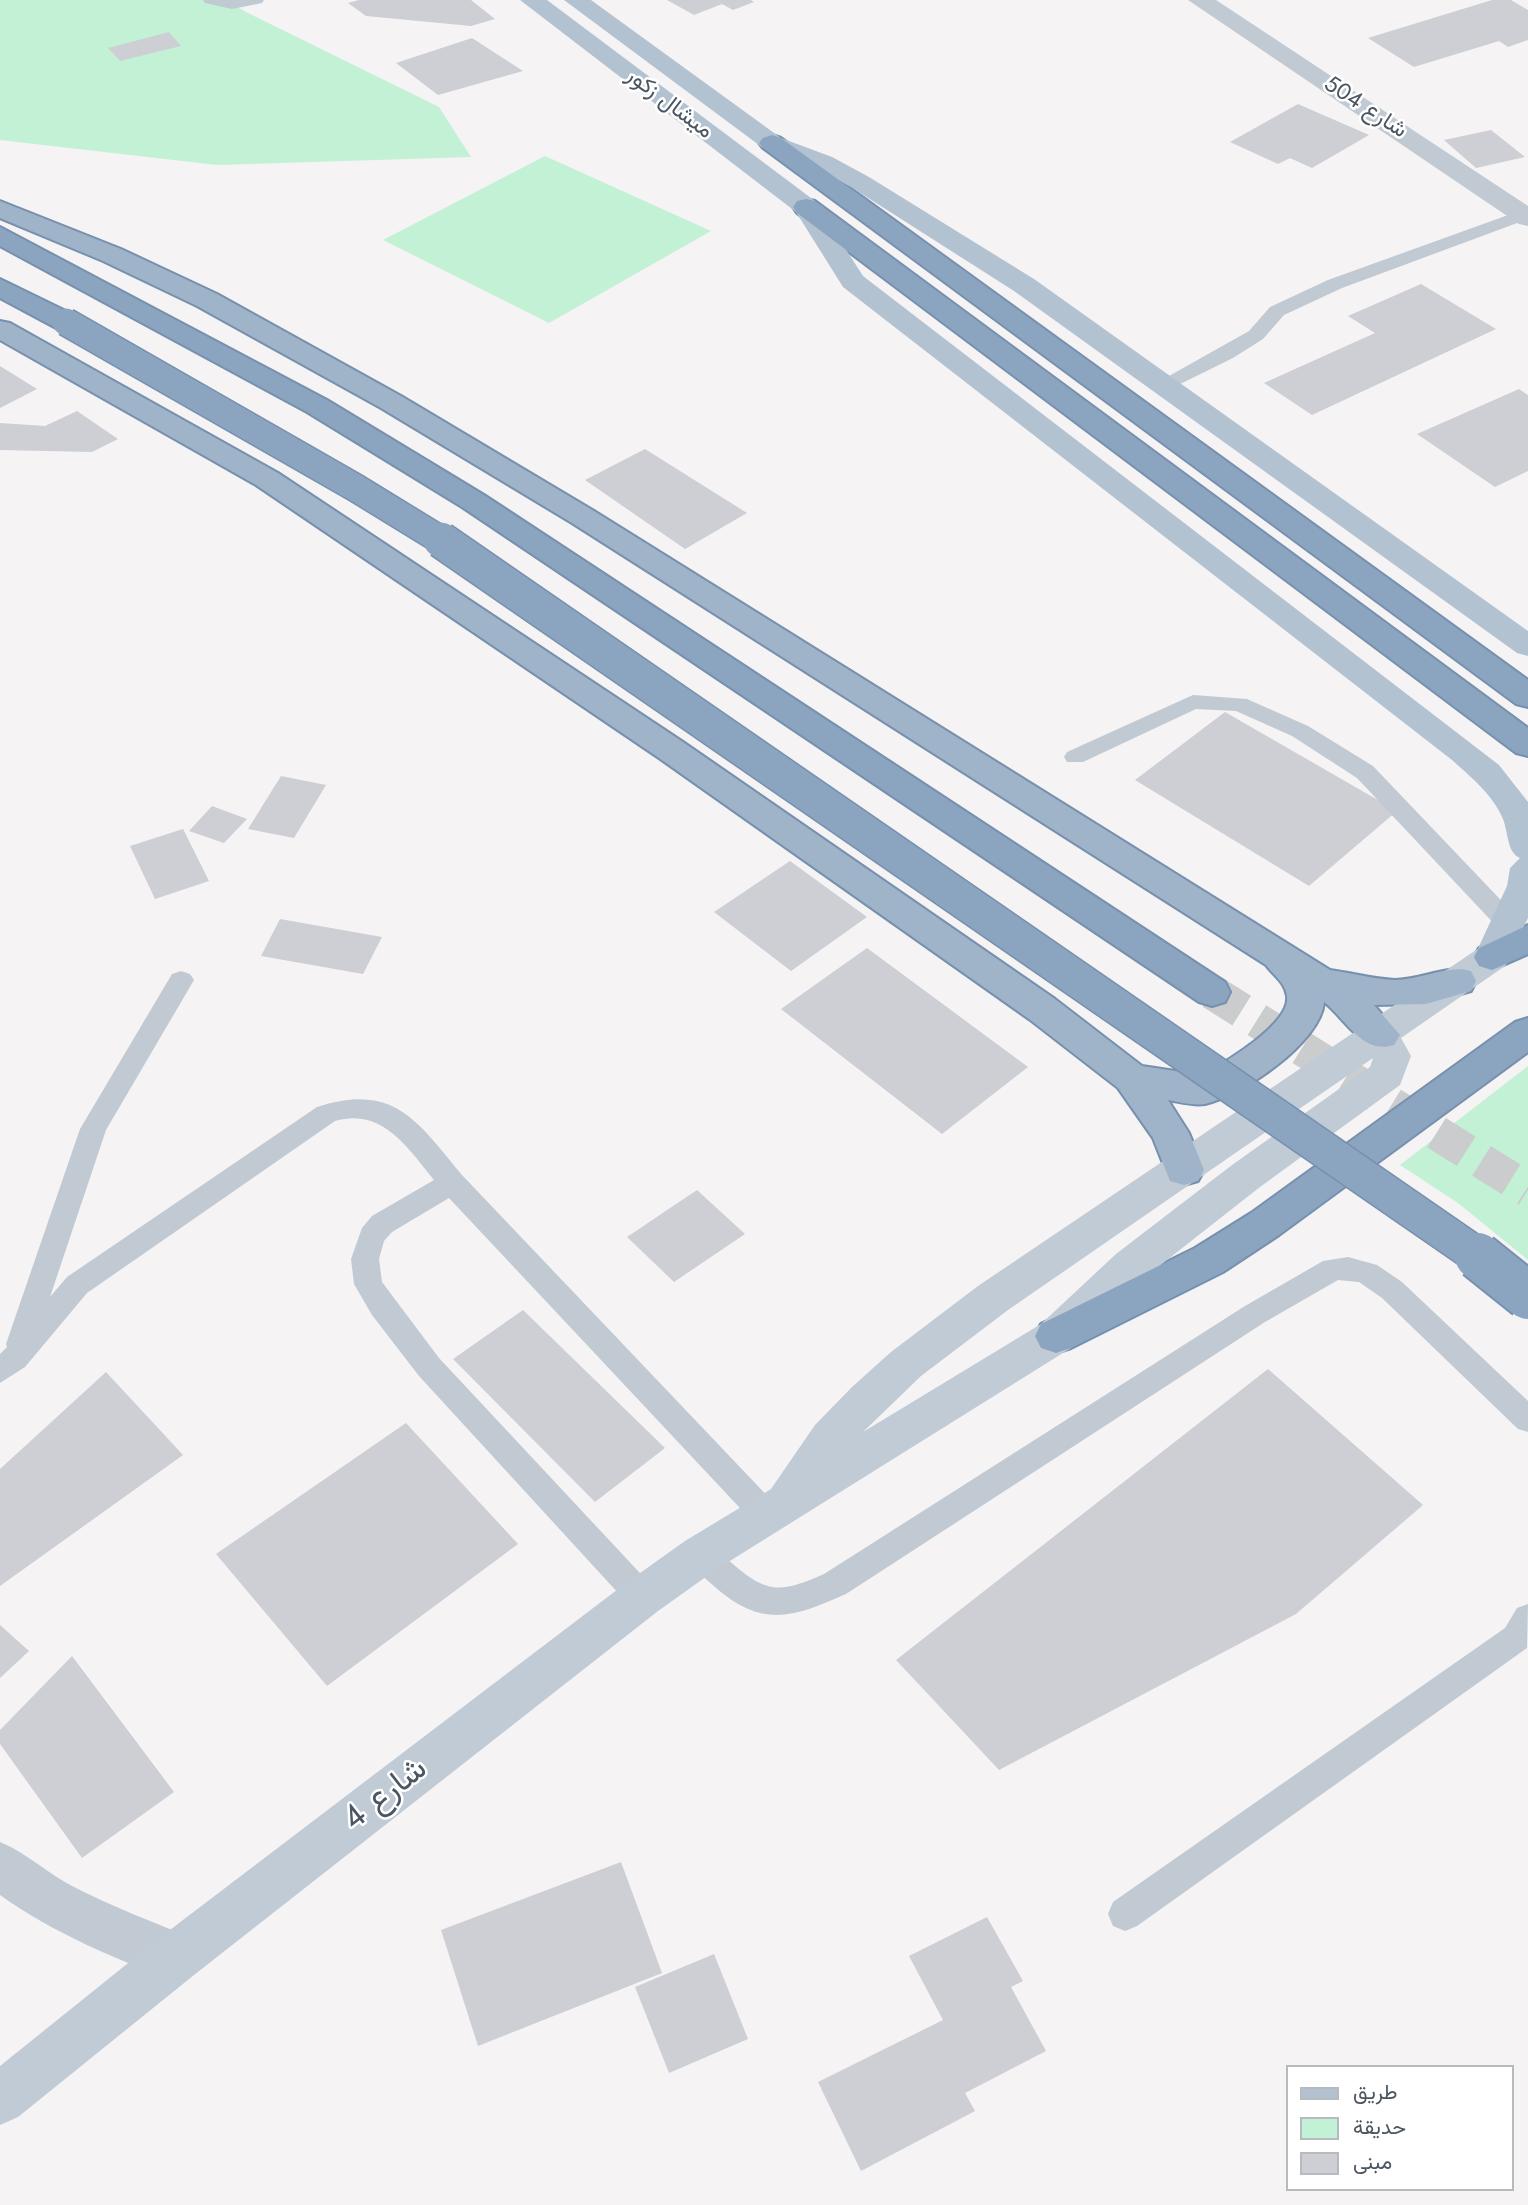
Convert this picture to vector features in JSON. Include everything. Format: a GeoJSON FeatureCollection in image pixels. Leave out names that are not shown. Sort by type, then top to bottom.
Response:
{"type":"FeatureCollection","features":[{"type":"Feature","properties":{"kind":"highway"},"geometry":{"type":"LineString","coordinates":[[772,143],[1528,696]]}},
{"type":"Feature","properties":{"kind":"highway"},"geometry":{"type":"LineString","coordinates":[[806,207],[1528,745]]}},
{"type":"Feature","properties":{"kind":"highway"},"geometry":{"type":"LineString","coordinates":[[0,209],[207,300],[391,402],[583,517],[1316,979],[1351,1002],[1381,1035]]}},
{"type":"Feature","properties":{"kind":"highway"},"geometry":{"type":"LineString","coordinates":[[0,235],[317,406],[473,501],[1212,992]]}},
{"type":"Feature","properties":{"kind":"highway"},"geometry":{"type":"LineString","coordinates":[[0,286],[356,488],[468,557],[1403,1203],[1496,1269],[1528,1296]]}},
{"type":"Feature","properties":{"kind":"highway"},"geometry":{"type":"LineString","coordinates":[[0,329],[278,486],[682,757],[1042,1009],[1131,1078],[1170,1133],[1184,1170]]}},
{"type":"Feature","properties":{"kind":"highway"},"geometry":{"type":"LineString","coordinates":[[1131,1078],[1203,1090],[1229,1079],[1275,1044],[1301,1017],[1306,1000],[1297,976],[1278,956]]}},
{"type":"Feature","properties":{"kind":"highway"},"geometry":{"type":"LineString","coordinates":[[1316,979],[1374,993],[1397,995],[1435,990],[1458,981]]}},
{"type":"Feature","properties":{"kind":"highway"},"geometry":{"type":"LineString","coordinates":[[1056,1336],[1209,1261],[1265,1224],[1528,1032]]}},
{"type":"Feature","properties":{"kind":"main road","name":"ميشال زكور"},"geometry":{"type":"LineString","coordinates":[[532,0],[806,207]]}},
{"type":"Feature","properties":{"kind":"main road","name":"ميشال زكور"},"geometry":{"type":"LineString","coordinates":[[576,0],[772,143],[823,162],[888,198],[1024,285],[1528,646]]}},
{"type":"Feature","properties":{"kind":"main road"},"geometry":{"type":"LineString","coordinates":[[806,207],[853,281],[1512,784],[1516,810],[1525,827],[1528,848]]}},
{"type":"Feature","properties":{"kind":"main road"},"geometry":{"type":"LineString","coordinates":[[774,1510],[831,1438],[906,1364],[993,1298],[1458,981],[1509,939],[1528,868]]}},
{"type":"Feature","properties":{"kind":"main road","name":"شارع 4"},"geometry":{"type":"LineString","coordinates":[[0,2099],[176,1957],[642,1597],[701,1555],[1056,1336],[1130,1266],[1246,1176],[1387,1075],[1392,1056],[1381,1035]]}},
{"type":"Feature","properties":{"kind":"street","name":"شارع 504"},"geometry":{"type":"LineString","coordinates":[[1200,0],[1525,217]]}},
{"type":"Feature","properties":{"kind":"street"},"geometry":{"type":"LineString","coordinates":[[0,1866],[54,1903],[116,1934],[176,1957]]}},
{"type":"Feature","properties":{"kind":"lane"},"geometry":{"type":"LineString","coordinates":[[211,0],[232,4],[256,0]]}},
{"type":"Feature","properties":{"kind":"lane"},"geometry":{"type":"LineString","coordinates":[[1163,385],[1226,354],[1256,335],[1277,311],[1335,284],[1525,217]]}},
{"type":"Feature","properties":{"kind":"lane"},"geometry":{"type":"LineString","coordinates":[[1075,757],[1193,702],[1239,704],[1300,731],[1364,772],[1509,939]]}},
{"type":"Feature","properties":{"kind":"lane"},"geometry":{"type":"LineString","coordinates":[[7,1365],[93,1129],[181,980]]}},
{"type":"Feature","properties":{"kind":"lane"},"geometry":{"type":"LineString","coordinates":[[7,1365],[77,1285],[326,1114],[339,1108],[359,1105],[372,1107],[395,1120],[452,1183],[774,1510]]}},
{"type":"Feature","properties":{"kind":"lane"},"geometry":{"type":"LineString","coordinates":[[452,1183],[408,1208],[377,1230],[365,1259],[368,1284],[382,1307],[429,1367],[642,1597]]}},
{"type":"Feature","properties":{"kind":"lane"},"geometry":{"type":"LineString","coordinates":[[701,1555],[741,1591],[771,1602],[789,1602],[835,1584],[1255,1314],[1333,1269],[1348,1268],[1367,1273],[1392,1290],[1528,1420]]}},
{"type":"Feature","properties":{"kind":"lane"},"geometry":{"type":"LineString","coordinates":[[1125,1914],[1516,1638],[1528,1618]]}},
{"type":"Feature","properties":{"kind":"green space"},"geometry":{"type":"Polygon","coordinates":[[[0,0],[227,0],[246,12],[439,107],[471,157],[217,165],[0,140],[0,0]]]}},
{"type":"Feature","properties":{"kind":"green space"},"geometry":{"type":"Polygon","coordinates":[[[545,156],[711,231],[549,323],[383,240],[545,156]]]}},
{"type":"Feature","properties":{"kind":"green space"},"geometry":{"type":"Polygon","coordinates":[[[1528,1066],[1528,1260],[1458,1203],[1400,1165],[1528,1066]]]}},
{"type":"Feature","properties":{"kind":"building"},"geometry":{"type":"Polygon","coordinates":[[[359,0],[471,0],[495,19],[471,26],[366,16],[348,3],[359,0]]]}},
{"type":"Feature","properties":{"kind":"building"},"geometry":{"type":"Polygon","coordinates":[[[667,0],[754,2],[733,10],[722,4],[694,15],[667,0]]]}},
{"type":"Feature","properties":{"kind":"building"},"geometry":{"type":"Polygon","coordinates":[[[1492,0],[1511,0],[1528,10],[1528,40],[1508,47],[1499,41],[1414,67],[1368,38],[1492,0]]]}},
{"type":"Feature","properties":{"kind":"building"},"geometry":{"type":"Polygon","coordinates":[[[169,32],[181,46],[120,61],[108,48],[169,32]]]}},
{"type":"Feature","properties":{"kind":"building"},"geometry":{"type":"Polygon","coordinates":[[[472,38],[523,71],[438,95],[396,63],[472,38]]]}},
{"type":"Feature","properties":{"kind":"building"},"geometry":{"type":"Polygon","coordinates":[[[1298,104],[1369,135],[1312,168],[1290,158],[1278,164],[1230,142],[1298,104]]]}},
{"type":"Feature","properties":{"kind":"building"},"geometry":{"type":"Polygon","coordinates":[[[1491,130],[1525,157],[1476,168],[1444,140],[1491,130]]]}},
{"type":"Feature","properties":{"kind":"building"},"geometry":{"type":"Polygon","coordinates":[[[1421,284],[1496,329],[1312,415],[1264,383],[1375,333],[1348,316],[1421,284]]]}},
{"type":"Feature","properties":{"kind":"building"},"geometry":{"type":"Polygon","coordinates":[[[0,366],[37,389],[0,408],[0,366]]]}},
{"type":"Feature","properties":{"kind":"building"},"geometry":{"type":"Polygon","coordinates":[[[1519,389],[1528,395],[1528,471],[1495,487],[1417,434],[1519,389]]]}},
{"type":"Feature","properties":{"kind":"building"},"geometry":{"type":"Polygon","coordinates":[[[77,411],[118,439],[92,452],[0,450],[0,423],[45,426],[77,411]]]}},
{"type":"Feature","properties":{"kind":"building"},"geometry":{"type":"Polygon","coordinates":[[[645,449],[747,513],[685,549],[585,480],[645,449]]]}},
{"type":"Feature","properties":{"kind":"building"},"geometry":{"type":"Polygon","coordinates":[[[1225,712],[1397,811],[1309,886],[1135,780],[1225,712]]]}},
{"type":"Feature","properties":{"kind":"building"},"geometry":{"type":"Polygon","coordinates":[[[281,776],[326,785],[294,838],[248,829],[281,776]]]}},
{"type":"Feature","properties":{"kind":"building"},"geometry":{"type":"Polygon","coordinates":[[[212,806],[247,819],[224,843],[189,831],[212,806]]]}},
{"type":"Feature","properties":{"kind":"building"},"geometry":{"type":"Polygon","coordinates":[[[183,829],[209,881],[155,899],[130,846],[183,829]]]}},
{"type":"Feature","properties":{"kind":"building"},"geometry":{"type":"Polygon","coordinates":[[[790,861],[867,917],[791,971],[714,912],[790,861]]]}},
{"type":"Feature","properties":{"kind":"building"},"geometry":{"type":"Polygon","coordinates":[[[280,919],[382,937],[363,974],[261,956],[280,919]]]}},
{"type":"Feature","properties":{"kind":"building"},"geometry":{"type":"Polygon","coordinates":[[[867,948],[1028,1067],[942,1134],[781,1009],[867,948]]]}},
{"type":"Feature","properties":{"kind":"building"},"geometry":{"type":"Polygon","coordinates":[[[697,1190],[745,1234],[674,1282],[627,1237],[697,1190]]]}},
{"type":"Feature","properties":{"kind":"building"},"geometry":{"type":"Polygon","coordinates":[[[523,1310],[665,1448],[595,1502],[453,1359],[523,1310]]]}},
{"type":"Feature","properties":{"kind":"building"},"geometry":{"type":"Polygon","coordinates":[[[1268,1369],[1423,1505],[1296,1614],[999,1770],[896,1660],[1268,1369]]]}},
{"type":"Feature","properties":{"kind":"building"},"geometry":{"type":"Polygon","coordinates":[[[106,1372],[183,1455],[0,1586],[0,1469],[106,1372]]]}},
{"type":"Feature","properties":{"kind":"building"},"geometry":{"type":"Polygon","coordinates":[[[406,1423],[518,1544],[327,1686],[216,1554],[406,1423]]]}},
{"type":"Feature","properties":{"kind":"building"},"geometry":{"type":"Polygon","coordinates":[[[0,1625],[29,1651],[0,1678],[0,1625]]]}},
{"type":"Feature","properties":{"kind":"building"},"geometry":{"type":"Polygon","coordinates":[[[72,1656],[174,1792],[82,1858],[0,1744],[0,1730],[72,1656]]]}},
{"type":"Feature","properties":{"kind":"building"},"geometry":{"type":"Polygon","coordinates":[[[621,1862],[662,1973],[478,2046],[441,1930],[621,1862]]]}},
{"type":"Feature","properties":{"kind":"building"},"geometry":{"type":"Polygon","coordinates":[[[987,1917],[1023,1981],[1011,1987],[1046,2051],[965,2093],[975,2111],[861,2171],[818,2082],[943,2020],[909,1956],[987,1917]]]}},
{"type":"Feature","properties":{"kind":"building"},"geometry":{"type":"Polygon","coordinates":[[[714,1954],[748,2039],[669,2073],[635,1987],[714,1954]]]}},
{"type":"Feature","properties":{"kind":"tunnel"},"geometry":{"type":"LineString","coordinates":[[1212,992],[1528,1190]]}}]}
